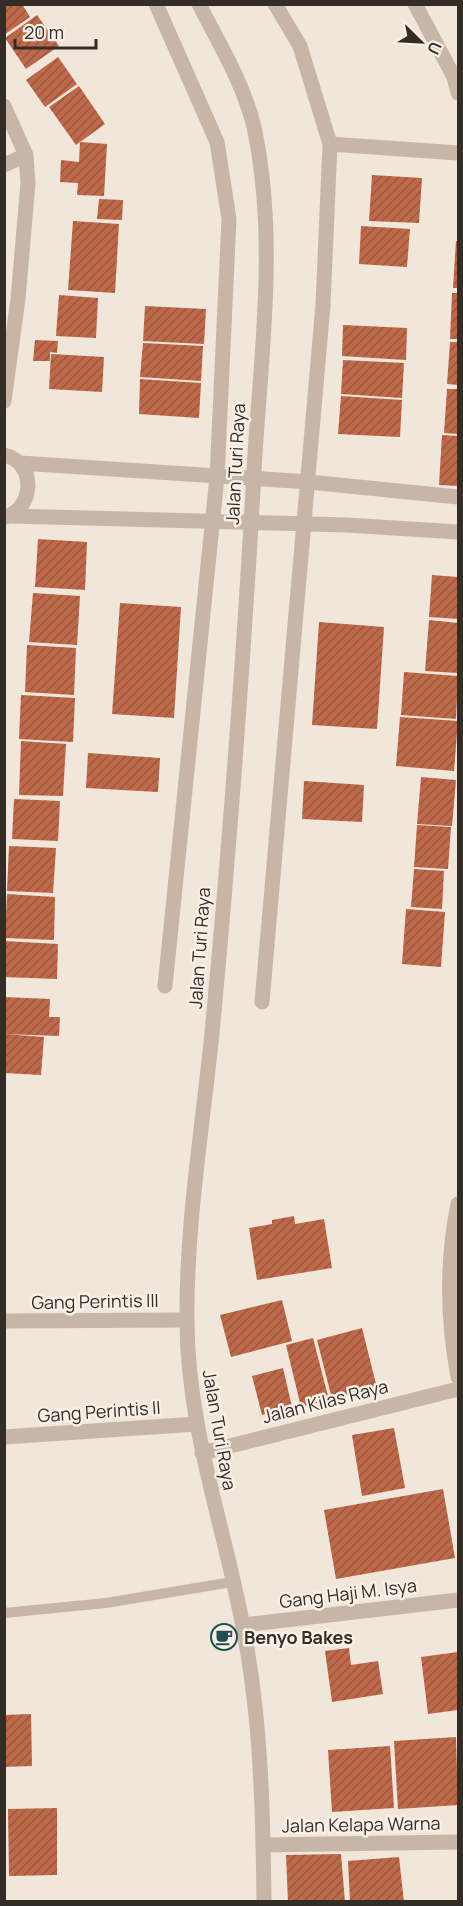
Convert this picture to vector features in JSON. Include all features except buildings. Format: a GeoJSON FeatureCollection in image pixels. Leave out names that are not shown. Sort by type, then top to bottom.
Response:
{"type":"FeatureCollection","features":[{"type":"Feature","properties":{"kind":"street"},"geometry":{"type":"LineString","coordinates":[[156,4],[217,142],[228,219],[217,477],[165,986]]}},
{"type":"Feature","properties":{"kind":"street","name":"Jalan Turi Raya"},"geometry":{"type":"LineString","coordinates":[[199,4],[237,77],[253,123],[264,186],[267,245],[252,523],[214,1012],[191,1238],[187,1320],[196,1424],[243,1625],[254,1699],[263,1845],[262,1901]]}},
{"type":"Feature","properties":{"kind":"street"},"geometry":{"type":"LineString","coordinates":[[262,1002],[309,482],[323,305],[330,144],[300,46],[275,4]]}},
{"type":"Feature","properties":{"kind":"street"},"geometry":{"type":"LineString","coordinates":[[415,4],[454,77],[459,93]]}},
{"type":"Feature","properties":{"kind":"street"},"geometry":{"type":"LineString","coordinates":[[4,106],[26,155],[28,183],[19,287],[4,401]]}},
{"type":"Feature","properties":{"kind":"street"},"geometry":{"type":"LineString","coordinates":[[330,144],[459,153]]}},
{"type":"Feature","properties":{"kind":"street"},"geometry":{"type":"LineString","coordinates":[[4,165],[26,155]]}},
{"type":"Feature","properties":{"kind":"street"},"geometry":{"type":"LineString","coordinates":[[4,455],[20,464],[27,473],[27,498],[20,508],[8,517]]}},
{"type":"Feature","properties":{"kind":"street"},"geometry":{"type":"LineString","coordinates":[[20,464],[309,482],[459,497]]}},
{"type":"Feature","properties":{"kind":"street"},"geometry":{"type":"LineString","coordinates":[[8,517],[252,523],[459,532]]}},
{"type":"Feature","properties":{"kind":"street"},"geometry":{"type":"LineString","coordinates":[[459,1204],[448,1282],[449,1311],[459,1377]]}},
{"type":"Feature","properties":{"kind":"street","name":"Gang Perintis III"},"geometry":{"type":"LineString","coordinates":[[4,1322],[187,1320]]}},
{"type":"Feature","properties":{"kind":"street","name":"Jalan Kilas Raya"},"geometry":{"type":"LineString","coordinates":[[202,1453],[459,1389]]}},
{"type":"Feature","properties":{"kind":"street","name":"Gang Perintis II"},"geometry":{"type":"LineString","coordinates":[[4,1437],[196,1424]]}},
{"type":"Feature","properties":{"kind":"street","name":"Gang Haji M. Isya"},"geometry":{"type":"LineString","coordinates":[[243,1625],[459,1600]]}},
{"type":"Feature","properties":{"kind":"street","name":"Jalan Kelapa Warna"},"geometry":{"type":"LineString","coordinates":[[263,1845],[459,1842]]}},
{"type":"Feature","properties":{"kind":"lane"},"geometry":{"type":"LineString","coordinates":[[4,1613],[106,1603],[232,1582]]}},
{"type":"Feature","properties":{"kind":"place","name":"Benyo Bakes"},"geometry":{"type":"Point","coordinates":[224,1637]}}]}
